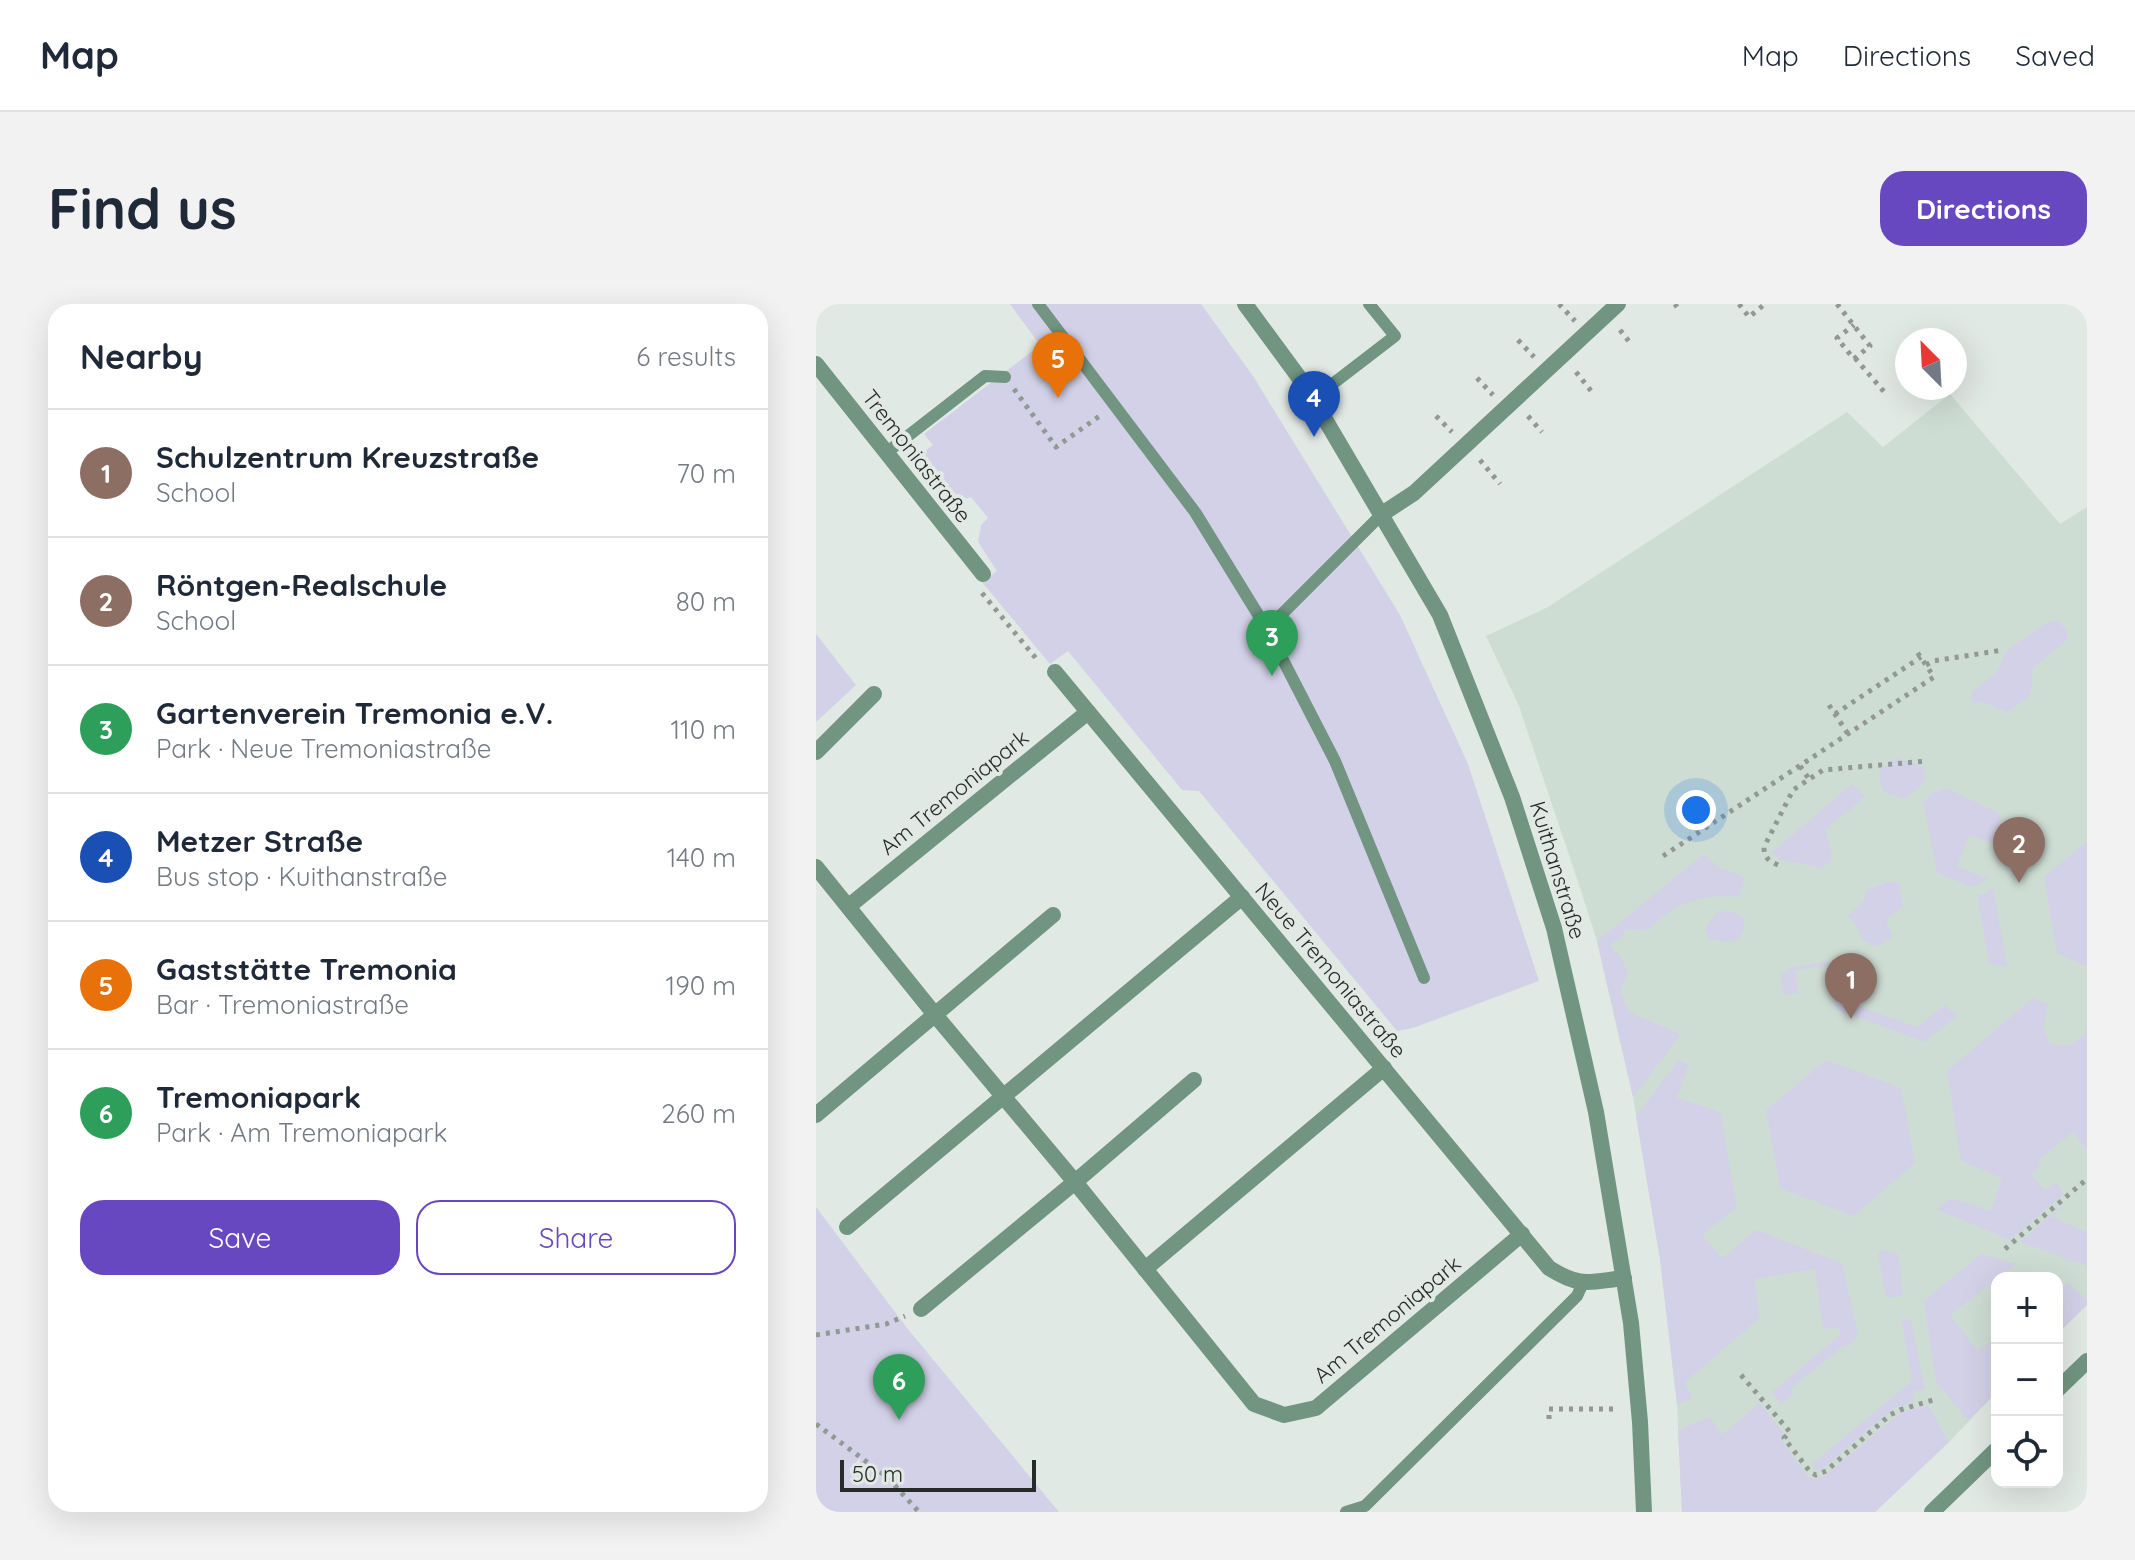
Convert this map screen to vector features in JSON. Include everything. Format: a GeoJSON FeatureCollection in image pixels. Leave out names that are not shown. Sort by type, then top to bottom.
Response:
{"type":"FeatureCollection","features":[{"type":"Feature","properties":{"kind":"street","name":"Kuithanstraße"},"geometry":{"type":"LineString","coordinates":[[1245,304],[1313,399],[1440,615],[1512,797],[1550,913],[1596,1112],[1631,1323],[1644,1512]]}},
{"type":"Feature","properties":{"kind":"street"},"geometry":{"type":"LineString","coordinates":[[1382,514],[1414,493],[1618,304]]}},
{"type":"Feature","properties":{"kind":"street","name":"Tremoniastraße"},"geometry":{"type":"LineString","coordinates":[[816,364],[983,574]]}},
{"type":"Feature","properties":{"kind":"street","name":"Neue Tremoniastraße"},"geometry":{"type":"LineString","coordinates":[[1055,672],[1549,1268],[1568,1280],[1583,1283]]}},
{"type":"Feature","properties":{"kind":"street"},"geometry":{"type":"LineString","coordinates":[[816,752],[874,694]]}},
{"type":"Feature","properties":{"kind":"street","name":"Am Tremoniapark"},"geometry":{"type":"LineString","coordinates":[[849,906],[1088,712]]}},
{"type":"Feature","properties":{"kind":"street","name":"Am Tremoniapark"},"geometry":{"type":"LineString","coordinates":[[816,867],[1254,1404],[1284,1415],[1316,1408],[1522,1234]]}},
{"type":"Feature","properties":{"kind":"street"},"geometry":{"type":"LineString","coordinates":[[847,1227],[1242,897]]}},
{"type":"Feature","properties":{"kind":"street"},"geometry":{"type":"LineString","coordinates":[[816,1115],[1053,915]]}},
{"type":"Feature","properties":{"kind":"street"},"geometry":{"type":"LineString","coordinates":[[1145,1269],[1384,1068]]}},
{"type":"Feature","properties":{"kind":"street"},"geometry":{"type":"LineString","coordinates":[[921,1309],[1194,1080]]}},
{"type":"Feature","properties":{"kind":"street"},"geometry":{"type":"LineString","coordinates":[[1583,1283],[1624,1278]]}},
{"type":"Feature","properties":{"kind":"street"},"geometry":{"type":"LineString","coordinates":[[2063,1384],[2087,1361]]}},
{"type":"Feature","properties":{"kind":"street"},"geometry":{"type":"LineString","coordinates":[[1932,1512],[1991,1455]]}},
{"type":"Feature","properties":{"kind":"lane"},"geometry":{"type":"LineString","coordinates":[[1038,304],[1195,512],[1267,629],[1335,761],[1424,978]]}},
{"type":"Feature","properties":{"kind":"lane"},"geometry":{"type":"LineString","coordinates":[[1313,399],[1395,336],[1369,304]]}},
{"type":"Feature","properties":{"kind":"lane"},"geometry":{"type":"LineString","coordinates":[[886,453],[985,376],[1005,377]]}},
{"type":"Feature","properties":{"kind":"lane"},"geometry":{"type":"LineString","coordinates":[[1267,629],[1382,514]]}},
{"type":"Feature","properties":{"kind":"lane"},"geometry":{"type":"LineString","coordinates":[[1346,1512],[1365,1506],[1577,1296],[1583,1283]]}},
{"type":"Feature","properties":{"kind":"path"},"geometry":{"type":"LineString","coordinates":[[1739,304],[1749,317],[1765,304]]}},
{"type":"Feature","properties":{"kind":"path"},"geometry":{"type":"LineString","coordinates":[[1837,304],[1870,346],[1855,358]]}},
{"type":"Feature","properties":{"kind":"path"},"geometry":{"type":"LineString","coordinates":[[1854,325],[1837,338],[1886,394]]}},
{"type":"Feature","properties":{"kind":"path"},"geometry":{"type":"LineString","coordinates":[[1620,330],[1631,344]]}},
{"type":"Feature","properties":{"kind":"path"},"geometry":{"type":"LineString","coordinates":[[1576,372],[1592,392]]}},
{"type":"Feature","properties":{"kind":"path"},"geometry":{"type":"LineString","coordinates":[[1005,377],[1056,447],[1114,405]]}},
{"type":"Feature","properties":{"kind":"path"},"geometry":{"type":"LineString","coordinates":[[1528,416],[1542,432]]}},
{"type":"Feature","properties":{"kind":"path"},"geometry":{"type":"LineString","coordinates":[[1480,459],[1500,484]]}},
{"type":"Feature","properties":{"kind":"path"},"geometry":{"type":"LineString","coordinates":[[983,574],[978,588],[1049,673],[1055,672]]}},
{"type":"Feature","properties":{"kind":"path"},"geometry":{"type":"LineString","coordinates":[[1663,856],[1934,677],[1915,649]]}},
{"type":"Feature","properties":{"kind":"path"},"geometry":{"type":"LineString","coordinates":[[1926,665],[1933,661],[2003,650]]}},
{"type":"Feature","properties":{"kind":"path"},"geometry":{"type":"LineString","coordinates":[[1835,714],[1921,657]]}},
{"type":"Feature","properties":{"kind":"path"},"geometry":{"type":"LineString","coordinates":[[1829,705],[1848,734]]}},
{"type":"Feature","properties":{"kind":"path"},"geometry":{"type":"LineString","coordinates":[[1778,865],[1764,855],[1764,847],[1793,790],[1823,770],[1927,761]]}},
{"type":"Feature","properties":{"kind":"path"},"geometry":{"type":"LineString","coordinates":[[1800,766],[1809,779]]}},
{"type":"Feature","properties":{"kind":"path"},"geometry":{"type":"LineString","coordinates":[[2005,1249],[2087,1179]]}},
{"type":"Feature","properties":{"kind":"path"},"geometry":{"type":"LineString","coordinates":[[816,1335],[886,1324],[921,1309]]}},
{"type":"Feature","properties":{"kind":"path"},"geometry":{"type":"LineString","coordinates":[[1741,1375],[1790,1432],[1784,1438],[1811,1473],[1816,1475],[1826,1471],[1890,1415],[1936,1399]]}},
{"type":"Feature","properties":{"kind":"path"},"geometry":{"type":"LineString","coordinates":[[1549,1419],[1549,1409],[1618,1409]]}},
{"type":"Feature","properties":{"kind":"path"},"geometry":{"type":"LineString","coordinates":[[816,1424],[887,1477],[919,1512]]}},
{"type":"Feature","properties":{"kind":"shaded area"},"geometry":{"type":"Polygon","coordinates":[[[1010,304],[1201,304],[1253,376],[1400,615],[1468,764],[1539,981],[1413,1028],[1397,1031],[1199,791],[1182,790],[1068,651],[1050,664],[982,582],[997,571],[978,542],[981,525],[988,518],[971,497],[954,502],[919,456],[933,445],[924,434],[1040,345],[1010,304]]]}},
{"type":"Feature","properties":{"kind":"shaded area"},"geometry":{"type":"Polygon","coordinates":[[[1942,400],[1955,400],[2060,524],[2087,507],[2087,1305],[2063,1328],[2063,1272],[1991,1272],[1991,1398],[1875,1512],[1682,1512],[1677,1404],[1660,1259],[1633,1097],[1597,941],[1519,706],[1486,636],[1548,607],[1847,412],[1883,447],[1942,400]]]}},
{"type":"Feature","properties":{"kind":"shaded area"},"geometry":{"type":"Polygon","coordinates":[[[2058,620],[2068,633],[2067,640],[2033,668],[2031,694],[2008,712],[1971,700],[1972,692],[1997,672],[2006,651],[2046,623],[2058,620]]]}},
{"type":"Feature","properties":{"kind":"shaded area"},"geometry":{"type":"Polygon","coordinates":[[[816,634],[856,685],[816,722],[816,634]]]}},
{"type":"Feature","properties":{"kind":"shaded area"},"geometry":{"type":"Polygon","coordinates":[[[1896,758],[1923,766],[1925,777],[1921,785],[1905,799],[1885,792],[1880,784],[1879,771],[1896,758]]]}},
{"type":"Feature","properties":{"kind":"shaded area"},"geometry":{"type":"Polygon","coordinates":[[[1852,784],[1865,797],[1825,830],[1831,850],[1830,862],[1821,868],[1779,859],[1771,853],[1852,784]]]}},
{"type":"Feature","properties":{"kind":"shaded area"},"geometry":{"type":"Polygon","coordinates":[[[1942,789],[1999,813],[2007,845],[2004,847],[1969,835],[1957,867],[1989,879],[1972,887],[1937,873],[1923,802],[1942,789]]]}},
{"type":"Feature","properties":{"kind":"shaded area"},"geometry":{"type":"Polygon","coordinates":[[[2087,841],[2087,967],[2057,953],[2044,877],[2087,841]]]}},
{"type":"Feature","properties":{"kind":"shaded area"},"geometry":{"type":"Polygon","coordinates":[[[1704,854],[1720,868],[1745,877],[1739,897],[1713,896],[1690,902],[1668,913],[1649,930],[1626,929],[1621,938],[1610,945],[1628,972],[1620,990],[1629,1012],[1681,1034],[1633,1097],[1597,941],[1704,854]]]}},
{"type":"Feature","properties":{"kind":"shaded area"},"geometry":{"type":"Polygon","coordinates":[[[1887,882],[1899,883],[1903,907],[1886,919],[1892,936],[1878,947],[1862,940],[1848,916],[1864,901],[1866,890],[1887,882]]]}},
{"type":"Feature","properties":{"kind":"shaded area"},"geometry":{"type":"Polygon","coordinates":[[[1993,887],[2007,967],[1989,963],[1977,894],[1984,894],[1993,887]]]}},
{"type":"Feature","properties":{"kind":"shaded area"},"geometry":{"type":"Polygon","coordinates":[[[1726,911],[1745,919],[1741,934],[1728,941],[1707,938],[1705,929],[1717,912],[1726,911]]]}},
{"type":"Feature","properties":{"kind":"shaded area"},"geometry":{"type":"Polygon","coordinates":[[[1830,961],[1836,966],[1842,1000],[1917,1027],[1945,1005],[1957,1016],[1925,1042],[1835,1009],[1828,966],[1795,970],[1798,993],[1783,995],[1781,975],[1790,968],[1830,961]]]}},
{"type":"Feature","properties":{"kind":"shaded area"},"geometry":{"type":"Polygon","coordinates":[[[2033,998],[2048,1004],[2043,1028],[2050,1044],[2070,1046],[2087,1029],[2087,1150],[2073,1132],[2038,1160],[2041,1165],[2031,1175],[2045,1191],[2056,1183],[2064,1194],[2010,1240],[1936,1209],[1951,1198],[1991,1211],[2002,1178],[1961,1161],[1947,1071],[2033,998]]]}},
{"type":"Feature","properties":{"kind":"shaded area"},"geometry":{"type":"Polygon","coordinates":[[[1679,1060],[1689,1064],[1677,1098],[1720,1112],[1737,1207],[1702,1235],[1722,1258],[1756,1230],[1842,1263],[1858,1335],[1848,1347],[1846,1344],[1790,1389],[1794,1394],[1781,1404],[1772,1392],[1840,1335],[1839,1328],[1823,1329],[1815,1269],[1754,1279],[1760,1318],[1685,1382],[1693,1399],[1677,1404],[1660,1259],[1636,1116],[1679,1060]]]}},
{"type":"Feature","properties":{"kind":"shaded area"},"geometry":{"type":"Polygon","coordinates":[[[1826,1060],[1901,1088],[1915,1163],[1854,1216],[1780,1188],[1766,1110],[1826,1060]]]}},
{"type":"Feature","properties":{"kind":"shaded area"},"geometry":{"type":"Polygon","coordinates":[[[2064,1204],[2052,1217],[2087,1232],[2087,1266],[2020,1242],[2064,1204]]]}},
{"type":"Feature","properties":{"kind":"shaded area"},"geometry":{"type":"Polygon","coordinates":[[[816,1207],[907,1328],[1059,1512],[816,1512],[816,1207]]]}},
{"type":"Feature","properties":{"kind":"shaded area"},"geometry":{"type":"Polygon","coordinates":[[[1883,1250],[1898,1254],[1903,1296],[1886,1298],[1878,1254],[1883,1250]]]}},
{"type":"Feature","properties":{"kind":"shaded area"},"geometry":{"type":"Polygon","coordinates":[[[1981,1254],[2016,1264],[2006,1272],[1991,1272],[1991,1283],[1950,1315],[1978,1351],[1991,1341],[1991,1398],[1968,1420],[1936,1382],[1924,1301],[1981,1254]]]}},
{"type":"Feature","properties":{"kind":"shaded area"},"geometry":{"type":"Polygon","coordinates":[[[2068,1283],[2087,1300],[2087,1305],[2063,1328],[2063,1287],[2068,1283]]]}},
{"type":"Feature","properties":{"kind":"shaded area"},"geometry":{"type":"Polygon","coordinates":[[[1901,1318],[1911,1320],[1925,1390],[1914,1391],[1913,1402],[1894,1408],[1817,1471],[1812,1464],[1912,1381],[1901,1318]]]}},
{"type":"Feature","properties":{"kind":"shaded area"},"geometry":{"type":"Polygon","coordinates":[[[1760,1403],[1784,1434],[1780,1438],[1808,1477],[1816,1479],[1828,1473],[1903,1412],[1928,1405],[1949,1442],[1875,1512],[1682,1512],[1678,1430],[1710,1417],[1722,1435],[1760,1403]]]}},
{"type":"Feature","properties":{"kind":"place","name":"Gaststätte Tremonia"},"geometry":{"type":"Point","coordinates":[1058,398]}},
{"type":"Feature","properties":{"kind":"place","name":"Metzer Straße"},"geometry":{"type":"Point","coordinates":[1314,437]}},
{"type":"Feature","properties":{"kind":"place","name":"Gartenverein Tremonia e.V."},"geometry":{"type":"Point","coordinates":[1272,676]}},
{"type":"Feature","properties":{"kind":"place","name":"Röntgen-Realschule"},"geometry":{"type":"Point","coordinates":[2019,883]}},
{"type":"Feature","properties":{"kind":"place","name":"Schulzentrum Kreuzstraße"},"geometry":{"type":"Point","coordinates":[1851,1019]}},
{"type":"Feature","properties":{"kind":"place","name":"Tremoniapark"},"geometry":{"type":"Point","coordinates":[899,1420]}}]}
